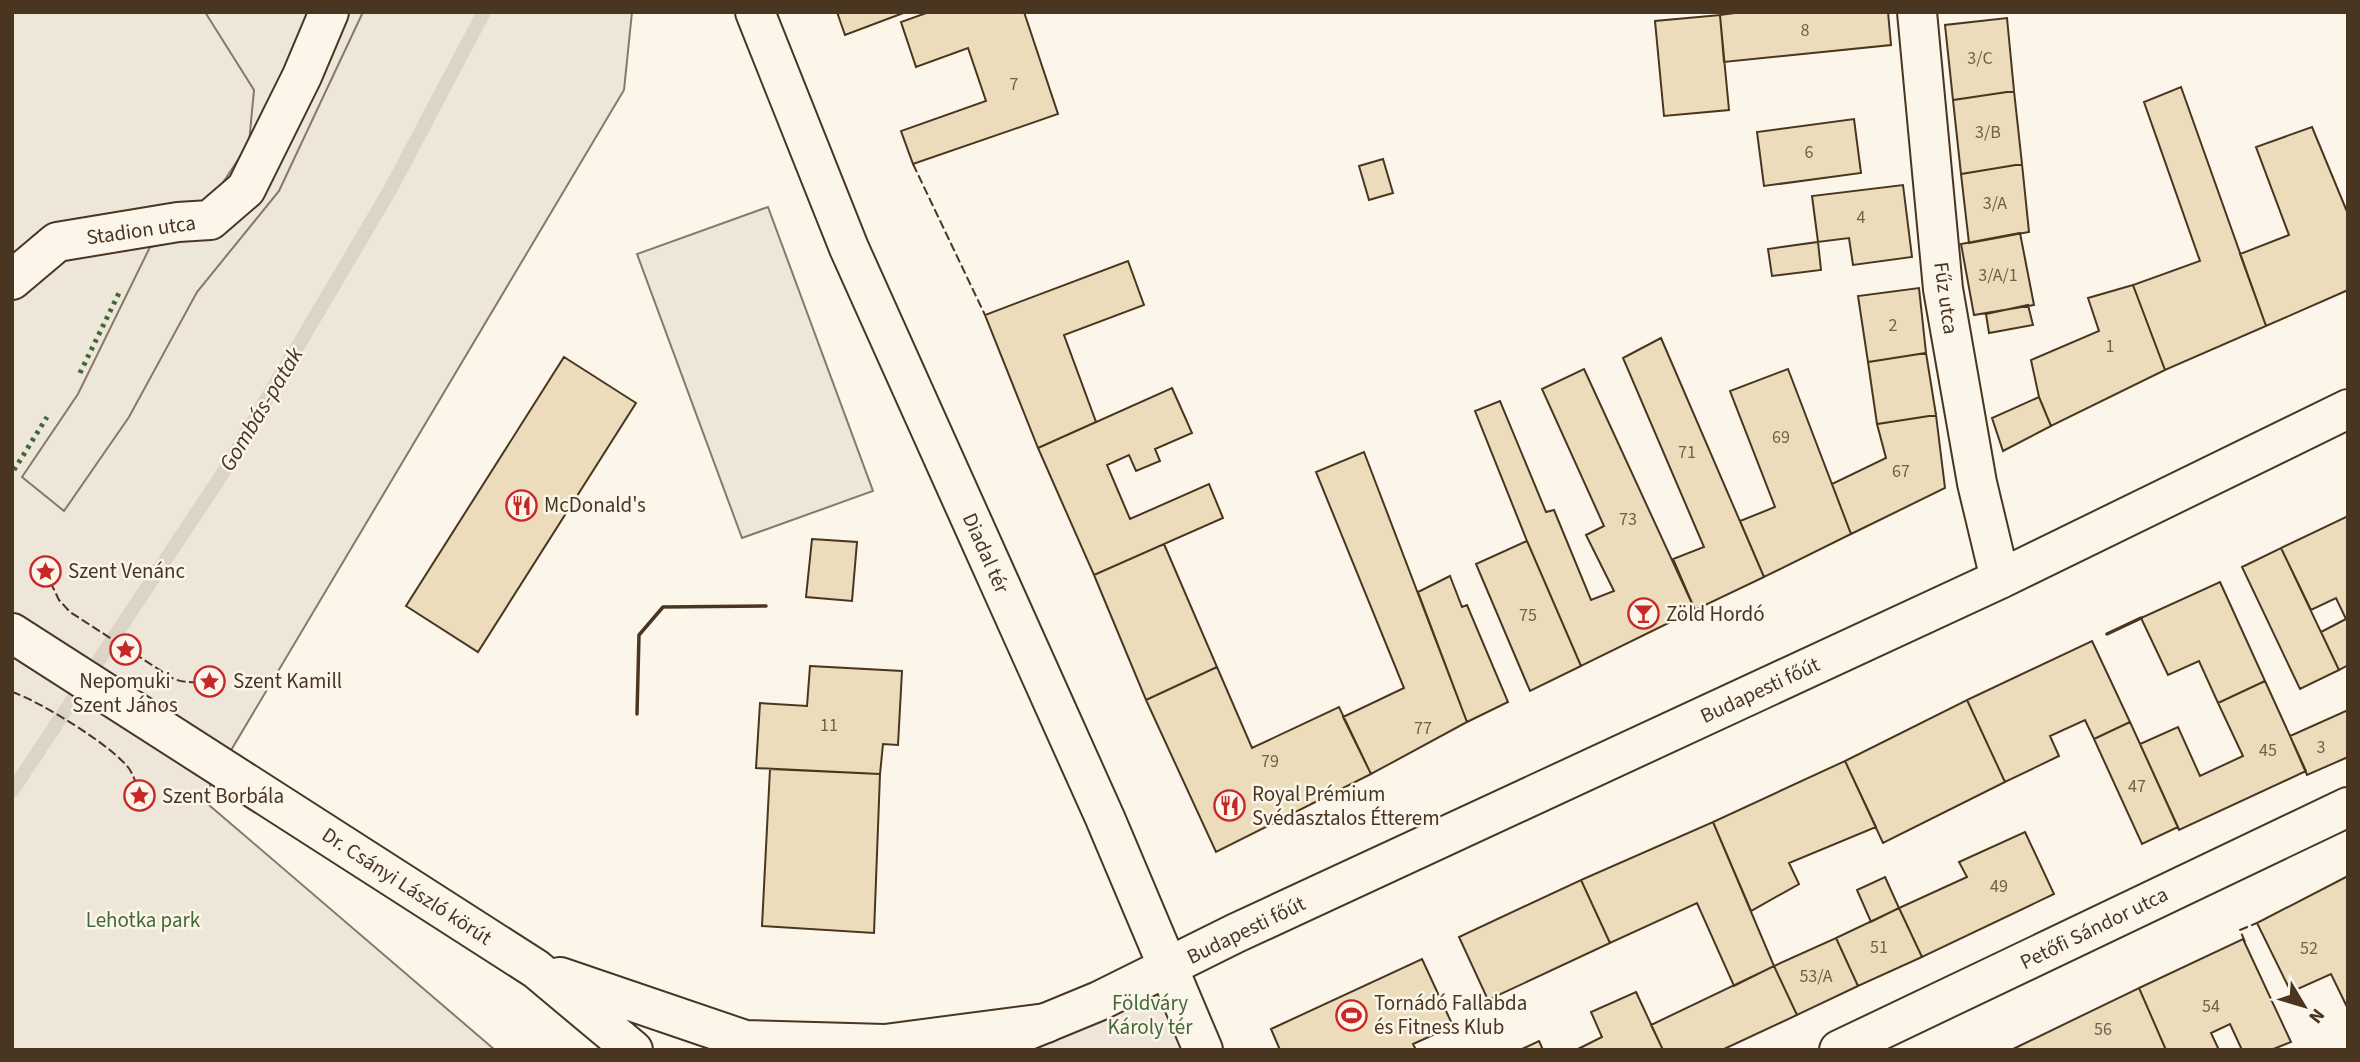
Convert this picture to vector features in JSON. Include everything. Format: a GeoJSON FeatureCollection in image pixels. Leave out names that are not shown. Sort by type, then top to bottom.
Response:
{"type":"FeatureCollection","features":[{"type":"Feature","properties":{"kind":"street","name":"Stadion utca"},"geometry":{"type":"LineString","coordinates":[[12,280],[57,242],[178,222],[210,220],[246,189],[302,76],[329,12]]}},
{"type":"Feature","properties":{"kind":"street","name":"Diadal tér"},"geometry":{"type":"LineString","coordinates":[[755,12],[849,248],[1036,663],[1169,967]]}},
{"type":"Feature","properties":{"kind":"street","name":"Fűz utca"},"geometry":{"type":"LineString","coordinates":[[1917,12],[1943,289],[1977,483],[2000,579]]}},
{"type":"Feature","properties":{"kind":"street","name":"Budapesti főút"},"geometry":{"type":"LineString","coordinates":[[1169,967],[1236,933],[2000,579],[2347,411]]}},
{"type":"Feature","properties":{"kind":"street","name":"Dr. Csányi László körút"},"geometry":{"type":"LineString","coordinates":[[12,633],[536,969],[633,1050]]}},
{"type":"Feature","properties":{"kind":"street","name":"Petőfi Sándor utca"},"geometry":{"type":"LineString","coordinates":[[1839,1050],[2348,807]]}},
{"type":"Feature","properties":{"kind":"street"},"geometry":{"type":"LineString","coordinates":[[979,1050],[1099,1001],[1169,967],[1203,1050]]}},
{"type":"Feature","properties":{"kind":"street"},"geometry":{"type":"LineString","coordinates":[[536,969],[745,1040],[885,1044],[1046,1023]]}},
{"type":"Feature","properties":{"kind":"street"},"geometry":{"type":"LineString","coordinates":[[1012,1050],[1046,1023]]}},
{"type":"Feature","properties":{"kind":"green space","name":"Lehotka park"},"geometry":{"type":"Polygon","coordinates":[[[12,12],[632,12],[624,90],[202,799],[495,1050],[12,1050],[12,12]]]}},
{"type":"Feature","properties":{"kind":"green space","name":"Földváry Károly tér"},"geometry":{"type":"Polygon","coordinates":[[[1169,967],[1203,1050],[1012,1050],[1169,967]]]}},
{"type":"Feature","properties":{"kind":"shaded area"},"geometry":{"type":"Polygon","coordinates":[[[205,12],[363,12],[279,191],[197,292],[129,417],[64,511],[22,477],[78,394],[150,247],[186,239],[249,143],[254,90],[205,12]]]}},
{"type":"Feature","properties":{"kind":"shaded area"},"geometry":{"type":"Polygon","coordinates":[[[768,207],[873,491],[742,538],[637,254],[768,207]]]}},
{"type":"Feature","properties":{"kind":"building"},"geometry":{"type":"Polygon","coordinates":[[[837,12],[906,12],[845,35],[837,12]]]}},
{"type":"Feature","properties":{"kind":"building"},"geometry":{"type":"Polygon","coordinates":[[[929,12],[1024,12],[1058,114],[913,164],[901,131],[986,101],[968,48],[916,67],[901,22],[929,12]]]}},
{"type":"Feature","properties":{"kind":"building"},"geometry":{"type":"Polygon","coordinates":[[[1742,12],[1888,12],[1891,45],[1724,62],[1720,15],[1742,12]]]}},
{"type":"Feature","properties":{"kind":"building"},"geometry":{"type":"Polygon","coordinates":[[[1720,15],[1729,110],[1664,116],[1655,21],[1720,15]]]}},
{"type":"Feature","properties":{"kind":"building"},"geometry":{"type":"Polygon","coordinates":[[[2007,18],[2014,91],[1953,100],[1945,25],[2007,18]]]}},
{"type":"Feature","properties":{"kind":"building"},"geometry":{"type":"Polygon","coordinates":[[[2181,87],[2266,326],[2165,370],[2133,285],[2200,261],[2144,102],[2181,87]]]}},
{"type":"Feature","properties":{"kind":"building"},"geometry":{"type":"Polygon","coordinates":[[[2014,91],[2022,164],[1961,174],[1953,100],[2014,91]]]}},
{"type":"Feature","properties":{"kind":"building"},"geometry":{"type":"Polygon","coordinates":[[[1854,119],[1861,173],[1764,186],[1757,132],[1854,119]]]}},
{"type":"Feature","properties":{"kind":"building"},"geometry":{"type":"Polygon","coordinates":[[[2312,127],[2348,214],[2348,290],[2266,326],[2240,254],[2289,235],[2256,147],[2312,127]]]}},
{"type":"Feature","properties":{"kind":"building"},"geometry":{"type":"Polygon","coordinates":[[[1383,159],[1393,193],[1369,200],[1359,166],[1383,159]]]}},
{"type":"Feature","properties":{"kind":"building"},"geometry":{"type":"Polygon","coordinates":[[[2022,164],[2029,232],[1969,243],[1961,174],[2022,164]]]}},
{"type":"Feature","properties":{"kind":"building"},"geometry":{"type":"Polygon","coordinates":[[[1903,185],[1912,257],[1853,265],[1849,238],[1818,242],[1812,196],[1903,185]]]}},
{"type":"Feature","properties":{"kind":"building"},"geometry":{"type":"Polygon","coordinates":[[[2020,233],[2034,305],[1974,315],[1961,244],[2020,233]]]}},
{"type":"Feature","properties":{"kind":"building"},"geometry":{"type":"Polygon","coordinates":[[[1818,242],[1821,270],[1772,276],[1768,249],[1818,242]]]}},
{"type":"Feature","properties":{"kind":"building"},"geometry":{"type":"Polygon","coordinates":[[[1128,261],[1144,305],[1064,335],[1096,422],[1038,448],[985,315],[1128,261]]]}},
{"type":"Feature","properties":{"kind":"building"},"geometry":{"type":"Polygon","coordinates":[[[2133,285],[2165,370],[2051,426],[2039,397],[2031,360],[2099,331],[2088,298],[2133,285]]]}},
{"type":"Feature","properties":{"kind":"building"},"geometry":{"type":"Polygon","coordinates":[[[1919,288],[1926,353],[1868,362],[1858,296],[1919,288]]]}},
{"type":"Feature","properties":{"kind":"building"},"geometry":{"type":"Polygon","coordinates":[[[2028,305],[2033,325],[1989,333],[1986,314],[2028,305]]]}},
{"type":"Feature","properties":{"kind":"building"},"geometry":{"type":"Polygon","coordinates":[[[1661,338],[1764,577],[1695,610],[1673,559],[1704,547],[1623,358],[1661,338]]]}},
{"type":"Feature","properties":{"kind":"building"},"geometry":{"type":"Polygon","coordinates":[[[1926,353],[1936,415],[1877,424],[1868,362],[1926,353]]]}},
{"type":"Feature","properties":{"kind":"building","name":"McDonald's"},"geometry":{"type":"Polygon","coordinates":[[[564,357],[636,403],[478,652],[406,606],[564,357]]]}},
{"type":"Feature","properties":{"kind":"building"},"geometry":{"type":"Polygon","coordinates":[[[1584,369],[1695,610],[1581,666],[1475,411],[1500,401],[1546,512],[1554,510],[1591,600],[1614,591],[1586,535],[1604,526],[1542,389],[1584,369]]]}},
{"type":"Feature","properties":{"kind":"building"},"geometry":{"type":"Polygon","coordinates":[[[1788,369],[1851,534],[1764,577],[1740,521],[1775,507],[1730,391],[1788,369]]]}},
{"type":"Feature","properties":{"kind":"building"},"geometry":{"type":"Polygon","coordinates":[[[1172,388],[1192,433],[1155,449],[1160,461],[1136,471],[1129,455],[1107,465],[1130,519],[1209,484],[1223,518],[1094,575],[1038,448],[1172,388]]]}},
{"type":"Feature","properties":{"kind":"building"},"geometry":{"type":"Polygon","coordinates":[[[2039,397],[2051,426],[2003,451],[1992,418],[2039,397]]]}},
{"type":"Feature","properties":{"kind":"building"},"geometry":{"type":"Polygon","coordinates":[[[1936,415],[1945,488],[1851,534],[1832,484],[1886,458],[1877,424],[1936,415]]]}},
{"type":"Feature","properties":{"kind":"building"},"geometry":{"type":"Polygon","coordinates":[[[1364,452],[1467,722],[1371,774],[1343,717],[1404,688],[1316,472],[1364,452]]]}},
{"type":"Feature","properties":{"kind":"building"},"geometry":{"type":"Polygon","coordinates":[[[2348,516],[2348,665],[2339,670],[2321,632],[2346,619],[2336,598],[2311,610],[2281,548],[2348,516]]]}},
{"type":"Feature","properties":{"kind":"building"},"geometry":{"type":"Polygon","coordinates":[[[812,539],[857,542],[852,601],[806,597],[812,539]]]}},
{"type":"Feature","properties":{"kind":"building"},"geometry":{"type":"Polygon","coordinates":[[[1527,541],[1581,666],[1530,691],[1476,564],[1527,541]]]}},
{"type":"Feature","properties":{"kind":"building"},"geometry":{"type":"Polygon","coordinates":[[[1164,544],[1217,667],[1146,700],[1094,575],[1164,544]]]}},
{"type":"Feature","properties":{"kind":"building"},"geometry":{"type":"Polygon","coordinates":[[[2281,548],[2339,670],[2300,689],[2242,567],[2281,548]]]}},
{"type":"Feature","properties":{"kind":"building"},"geometry":{"type":"Polygon","coordinates":[[[1450,576],[1462,607],[1467,605],[1508,702],[1467,722],[1418,592],[1450,576]]]}},
{"type":"Feature","properties":{"kind":"building"},"geometry":{"type":"Polygon","coordinates":[[[2220,582],[2265,681],[2218,703],[2199,661],[2168,675],[2141,618],[2220,582]]]}},
{"type":"Feature","properties":{"kind":"building"},"geometry":{"type":"Polygon","coordinates":[[[2092,641],[2130,722],[2094,739],[2085,720],[2050,736],[2059,756],[2005,782],[1967,700],[2092,641]]]}},
{"type":"Feature","properties":{"kind":"building"},"geometry":{"type":"Polygon","coordinates":[[[810,666],[902,671],[898,745],[883,744],[880,774],[756,768],[760,703],[807,706],[810,666]]]}},
{"type":"Feature","properties":{"kind":"building"},"geometry":{"type":"Polygon","coordinates":[[[1217,667],[1252,748],[1339,707],[1371,774],[1216,852],[1146,700],[1217,667]]]}},
{"type":"Feature","properties":{"kind":"building"},"geometry":{"type":"Polygon","coordinates":[[[2265,681],[2306,771],[2179,830],[2140,744],[2178,727],[2200,776],[2243,756],[2218,703],[2265,681]]]}},
{"type":"Feature","properties":{"kind":"building"},"geometry":{"type":"Polygon","coordinates":[[[1967,700],[2005,782],[1883,843],[1845,761],[1967,700]]]}},
{"type":"Feature","properties":{"kind":"building"},"geometry":{"type":"Polygon","coordinates":[[[2348,710],[2348,757],[2307,775],[2290,736],[2348,710]]]}},
{"type":"Feature","properties":{"kind":"building"},"geometry":{"type":"Polygon","coordinates":[[[2130,722],[2178,827],[2142,844],[2094,739],[2130,722]]]}},
{"type":"Feature","properties":{"kind":"building"},"geometry":{"type":"Polygon","coordinates":[[[1845,761],[1876,827],[1789,863],[1799,884],[1751,911],[1713,822],[1845,761]]]}},
{"type":"Feature","properties":{"kind":"building"},"geometry":{"type":"Polygon","coordinates":[[[770,769],[880,774],[874,933],[762,926],[770,769]]]}},
{"type":"Feature","properties":{"kind":"building"},"geometry":{"type":"Polygon","coordinates":[[[1713,822],[1774,966],[1734,986],[1697,903],[1610,943],[1581,880],[1713,822]]]}},
{"type":"Feature","properties":{"kind":"building"},"geometry":{"type":"Polygon","coordinates":[[[2025,832],[2054,894],[1922,957],[1899,908],[1967,877],[1959,862],[2025,832]]]}},
{"type":"Feature","properties":{"kind":"building"},"geometry":{"type":"Polygon","coordinates":[[[2348,876],[2348,1009],[2331,974],[2291,992],[2257,923],[2348,876]]]}},
{"type":"Feature","properties":{"kind":"building"},"geometry":{"type":"Polygon","coordinates":[[[1885,877],[1899,908],[1871,922],[1857,890],[1885,877]]]}},
{"type":"Feature","properties":{"kind":"building"},"geometry":{"type":"Polygon","coordinates":[[[1581,880],[1610,943],[1488,1000],[1459,937],[1581,880]]]}},
{"type":"Feature","properties":{"kind":"building"},"geometry":{"type":"Polygon","coordinates":[[[1899,908],[1922,957],[1858,986],[1836,938],[1899,908]]]}},
{"type":"Feature","properties":{"kind":"building"},"geometry":{"type":"Polygon","coordinates":[[[1836,938],[1858,986],[1797,1015],[1774,966],[1836,938]]]}},
{"type":"Feature","properties":{"kind":"building"},"geometry":{"type":"Polygon","coordinates":[[[2243,939],[2291,1042],[2271,1050],[2242,1050],[2230,1024],[2211,1033],[2219,1050],[2166,1050],[2139,988],[2243,939]]]}},
{"type":"Feature","properties":{"kind":"building"},"geometry":{"type":"Polygon","coordinates":[[[1422,959],[1453,1026],[1413,1044],[1416,1050],[1280,1050],[1271,1029],[1422,959]]]}},
{"type":"Feature","properties":{"kind":"building"},"geometry":{"type":"Polygon","coordinates":[[[1774,966],[1797,1015],[1722,1050],[1663,1050],[1651,1025],[1774,966]]]}},
{"type":"Feature","properties":{"kind":"building"},"geometry":{"type":"Polygon","coordinates":[[[2139,988],[2166,1050],[2011,1050],[2139,988]]]}},
{"type":"Feature","properties":{"kind":"building"},"geometry":{"type":"Polygon","coordinates":[[[1636,992],[1663,1050],[1576,1050],[1602,1037],[1591,1012],[1636,992]]]}},
{"type":"Feature","properties":{"kind":"building"},"geometry":{"type":"Polygon","coordinates":[[[1539,1041],[1543,1050],[1520,1050],[1539,1041]]]}},
{"type":"Feature","properties":{"kind":"waterway","name":"Gombás-patak"},"geometry":{"type":"LineString","coordinates":[[12,791],[223,473],[390,190],[484,12]]}},
{"type":"Feature","properties":{"kind":"hedge"},"geometry":{"type":"LineString","coordinates":[[80,373],[120,291]]}},
{"type":"Feature","properties":{"kind":"hedge"},"geometry":{"type":"LineString","coordinates":[[14,470],[47,417]]}},
{"type":"Feature","properties":{"kind":"fence"},"geometry":{"type":"LineString","coordinates":[[913,164],[985,315]]}},
{"type":"Feature","properties":{"kind":"fence"},"geometry":{"type":"LineString","coordinates":[[45,571],[59,600],[70,612],[172,678],[186,682],[210,681]]}},
{"type":"Feature","properties":{"kind":"fence"},"geometry":{"type":"LineString","coordinates":[[12,692],[57,714],[109,750],[130,770],[139,796]]}},
{"type":"Feature","properties":{"kind":"fence"},"geometry":{"type":"LineString","coordinates":[[2245,942],[2240,930],[2257,923]]}},
{"type":"Feature","properties":{"kind":"wall"},"geometry":{"type":"LineString","coordinates":[[637,714],[639,635],[663,607],[766,606]]}},
{"type":"Feature","properties":{"kind":"wall"},"geometry":{"type":"LineString","coordinates":[[2107,634],[2141,618]]}},
{"type":"Feature","properties":{"kind":"place","name":"McDonald's"},"geometry":{"type":"Point","coordinates":[521,505]}},
{"type":"Feature","properties":{"kind":"place","name":"Szent Venánc"},"geometry":{"type":"Point","coordinates":[45,571]}},
{"type":"Feature","properties":{"kind":"place","name":"Zöld Hordó"},"geometry":{"type":"Point","coordinates":[1643,614]}},
{"type":"Feature","properties":{"kind":"place","name":"Nepomuki Szent János"},"geometry":{"type":"Point","coordinates":[125,649]}},
{"type":"Feature","properties":{"kind":"place","name":"Szent Kamill"},"geometry":{"type":"Point","coordinates":[210,681]}},
{"type":"Feature","properties":{"kind":"place","name":"Szent Borbála"},"geometry":{"type":"Point","coordinates":[139,796]}},
{"type":"Feature","properties":{"kind":"place","name":"Royal Prémium Svédasztalos Étterem"},"geometry":{"type":"Point","coordinates":[1229,806]}},
{"type":"Feature","properties":{"kind":"place","name":"Tornádó Fallabda és Fitness Klub"},"geometry":{"type":"Point","coordinates":[1351,1015]}}]}
